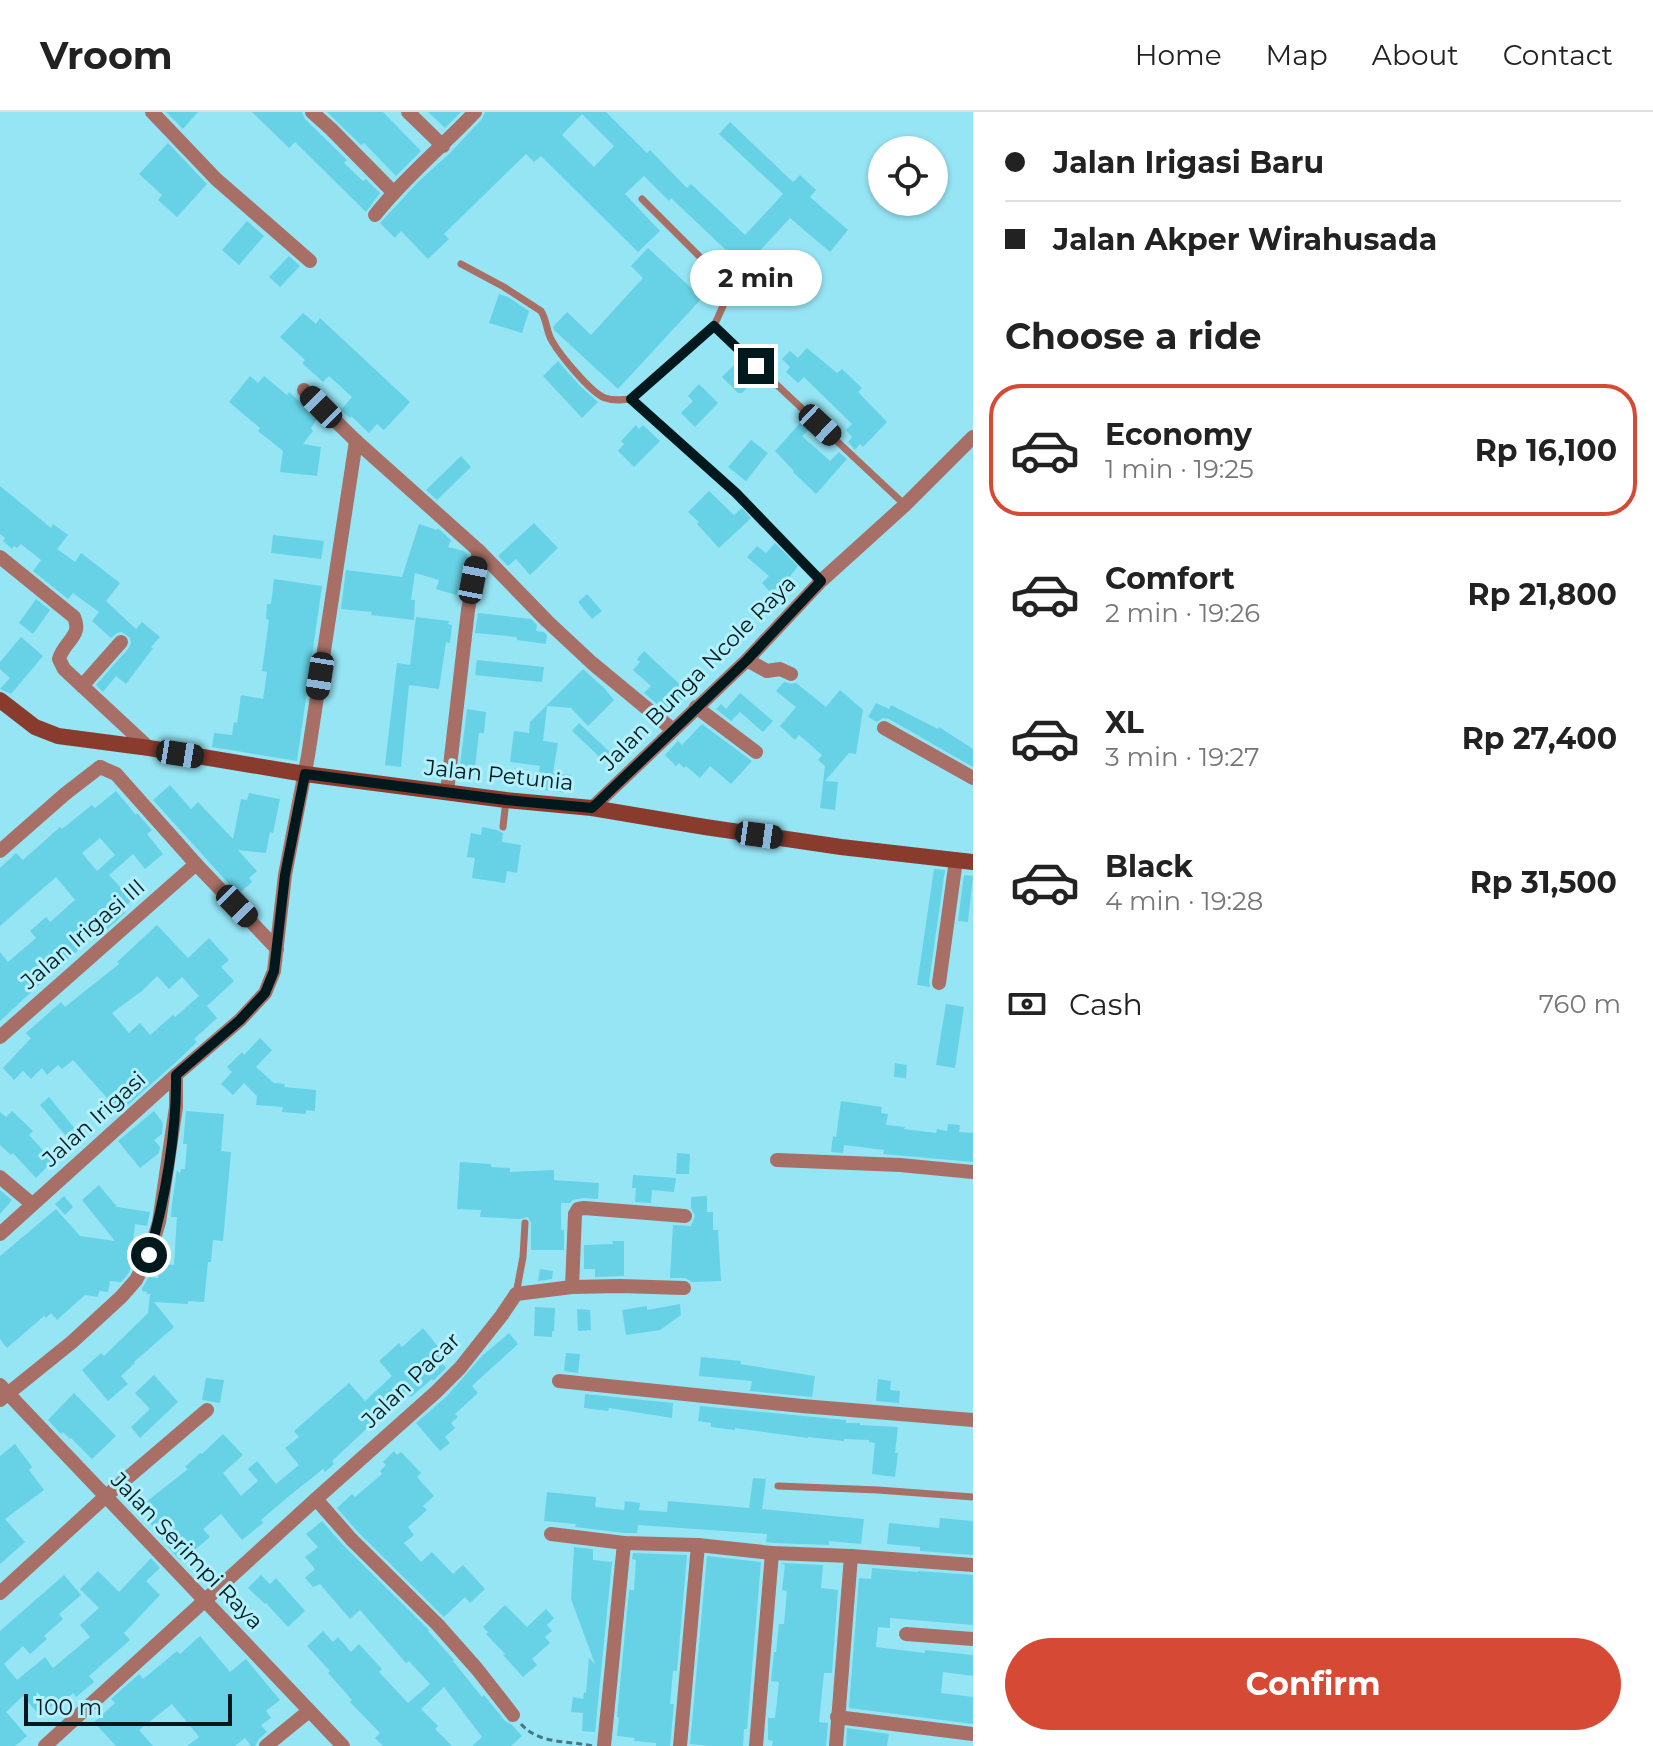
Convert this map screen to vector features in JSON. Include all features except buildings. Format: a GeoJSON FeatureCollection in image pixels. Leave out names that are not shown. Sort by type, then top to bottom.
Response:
{"type":"FeatureCollection","features":[{"type":"Feature","properties":{"kind":"street"},"geometry":{"type":"LineString","coordinates":[[152,112],[216,179],[310,261]]}},
{"type":"Feature","properties":{"kind":"street"},"geometry":{"type":"LineString","coordinates":[[312,112],[393,192]]}},
{"type":"Feature","properties":{"kind":"street"},"geometry":{"type":"LineString","coordinates":[[408,112],[443,146]]}},
{"type":"Feature","properties":{"kind":"street"},"geometry":{"type":"LineString","coordinates":[[375,215],[393,192],[475,112]]}},
{"type":"Feature","properties":{"kind":"street"},"geometry":{"type":"LineString","coordinates":[[304,390],[479,551],[592,663],[673,730]]}},
{"type":"Feature","properties":{"kind":"street","name":"Jalan Bunga Ncole Raya"},"geometry":{"type":"LineString","coordinates":[[592,808],[747,660],[821,581],[905,505],[973,437]]}},
{"type":"Feature","properties":{"kind":"street","name":"Jalan Irigasi"},"geometry":{"type":"LineString","coordinates":[[0,1234],[240,1020],[265,993],[274,971],[285,875],[305,774],[356,441]]}},
{"type":"Feature","properties":{"kind":"street"},"geometry":{"type":"LineString","coordinates":[[447,792],[468,610],[479,551]]}},
{"type":"Feature","properties":{"kind":"street"},"geometry":{"type":"LineString","coordinates":[[0,557],[74,617],[77,624],[75,634],[62,648],[59,659],[64,669],[149,748]]}},
{"type":"Feature","properties":{"kind":"street"},"geometry":{"type":"LineString","coordinates":[[82,686],[121,642]]}},
{"type":"Feature","properties":{"kind":"street"},"geometry":{"type":"LineString","coordinates":[[747,660],[767,671],[780,669],[791,674]]}},
{"type":"Feature","properties":{"kind":"street","name":"Jalan Petunia"},"geometry":{"type":"LineString","coordinates":[[0,700],[35,727],[58,736],[305,774],[592,808],[841,847],[965,861]]}},
{"type":"Feature","properties":{"kind":"street"},"geometry":{"type":"LineString","coordinates":[[696,707],[756,752]]}},
{"type":"Feature","properties":{"kind":"street"},"geometry":{"type":"LineString","coordinates":[[884,728],[973,778]]}},
{"type":"Feature","properties":{"kind":"street"},"geometry":{"type":"LineString","coordinates":[[97,741],[100,767]]}},
{"type":"Feature","properties":{"kind":"street"},"geometry":{"type":"LineString","coordinates":[[0,851],[100,767]]}},
{"type":"Feature","properties":{"kind":"street"},"geometry":{"type":"LineString","coordinates":[[100,767],[116,774],[277,949]]}},
{"type":"Feature","properties":{"kind":"street"},"geometry":{"type":"LineString","coordinates":[[939,983],[965,861]]}},
{"type":"Feature","properties":{"kind":"street","name":"Jalan Irigasi III"},"geometry":{"type":"LineString","coordinates":[[0,1037],[196,864]]}},
{"type":"Feature","properties":{"kind":"street"},"geometry":{"type":"LineString","coordinates":[[3,1393],[72,1342],[136,1280],[149,1255],[159,1222],[176,1107],[176,1075]]}},
{"type":"Feature","properties":{"kind":"street"},"geometry":{"type":"LineString","coordinates":[[777,1160],[900,1165],[973,1172]]}},
{"type":"Feature","properties":{"kind":"street"},"geometry":{"type":"LineString","coordinates":[[0,1177],[32,1204]]}},
{"type":"Feature","properties":{"kind":"street"},"geometry":{"type":"LineString","coordinates":[[572,1287],[575,1214],[578,1209],[685,1216]]}},
{"type":"Feature","properties":{"kind":"street"},"geometry":{"type":"LineString","coordinates":[[516,1294],[572,1287],[684,1288]]}},
{"type":"Feature","properties":{"kind":"street","name":"Jalan Pacar"},"geometry":{"type":"LineString","coordinates":[[45,1746],[436,1392],[460,1368],[516,1294]]}},
{"type":"Feature","properties":{"kind":"street"},"geometry":{"type":"LineString","coordinates":[[559,1381],[973,1420]]}},
{"type":"Feature","properties":{"kind":"street","name":"Jalan Serimpi Raya"},"geometry":{"type":"LineString","coordinates":[[3,1393],[343,1746]]}},
{"type":"Feature","properties":{"kind":"street"},"geometry":{"type":"LineString","coordinates":[[0,1593],[207,1410]]}},
{"type":"Feature","properties":{"kind":"street"},"geometry":{"type":"LineString","coordinates":[[316,1499],[351,1539],[438,1625],[513,1715]]}},
{"type":"Feature","properties":{"kind":"street"},"geometry":{"type":"LineString","coordinates":[[551,1534],[624,1543],[698,1545],[772,1553],[973,1565]]}},
{"type":"Feature","properties":{"kind":"street"},"geometry":{"type":"LineString","coordinates":[[604,1746],[624,1543]]}},
{"type":"Feature","properties":{"kind":"street"},"geometry":{"type":"LineString","coordinates":[[680,1746],[698,1545]]}},
{"type":"Feature","properties":{"kind":"street"},"geometry":{"type":"LineString","coordinates":[[756,1746],[772,1553]]}},
{"type":"Feature","properties":{"kind":"street"},"geometry":{"type":"LineString","coordinates":[[836,1746],[851,1556]]}},
{"type":"Feature","properties":{"kind":"street"},"geometry":{"type":"LineString","coordinates":[[906,1634],[973,1639]]}},
{"type":"Feature","properties":{"kind":"street"},"geometry":{"type":"LineString","coordinates":[[266,1746],[309,1711]]}},
{"type":"Feature","properties":{"kind":"street"},"geometry":{"type":"LineString","coordinates":[[837,1717],[973,1734]]}},
{"type":"Feature","properties":{"kind":"lane"},"geometry":{"type":"LineString","coordinates":[[461,264],[541,311],[553,343],[590,388],[602,397],[631,399],[714,326],[723,306],[725,291],[712,269],[642,199]]}},
{"type":"Feature","properties":{"kind":"lane"},"geometry":{"type":"LineString","coordinates":[[714,326],[905,505]]}},
{"type":"Feature","properties":{"kind":"lane"},"geometry":{"type":"LineString","coordinates":[[631,399],[736,493],[821,581]]}},
{"type":"Feature","properties":{"kind":"lane"},"geometry":{"type":"LineString","coordinates":[[503,827],[506,800]]}},
{"type":"Feature","properties":{"kind":"lane"},"geometry":{"type":"LineString","coordinates":[[516,1294],[525,1223]]}},
{"type":"Feature","properties":{"kind":"lane"},"geometry":{"type":"LineString","coordinates":[[778,1486],[973,1497]]}},
{"type":"Feature","properties":{"kind":"path"},"geometry":{"type":"LineString","coordinates":[[513,1715],[526,1730],[539,1737],[592,1746]]}},
{"type":"Feature","properties":{"kind":"route"},"geometry":{"type":"LineString","coordinates":[[149,1255],[159,1222],[176,1107],[176,1075],[251,1009],[265,993],[274,971],[285,875],[305,774],[592,808],[747,660],[821,581],[736,493],[631,399],[714,326],[756,366]]}}]}
